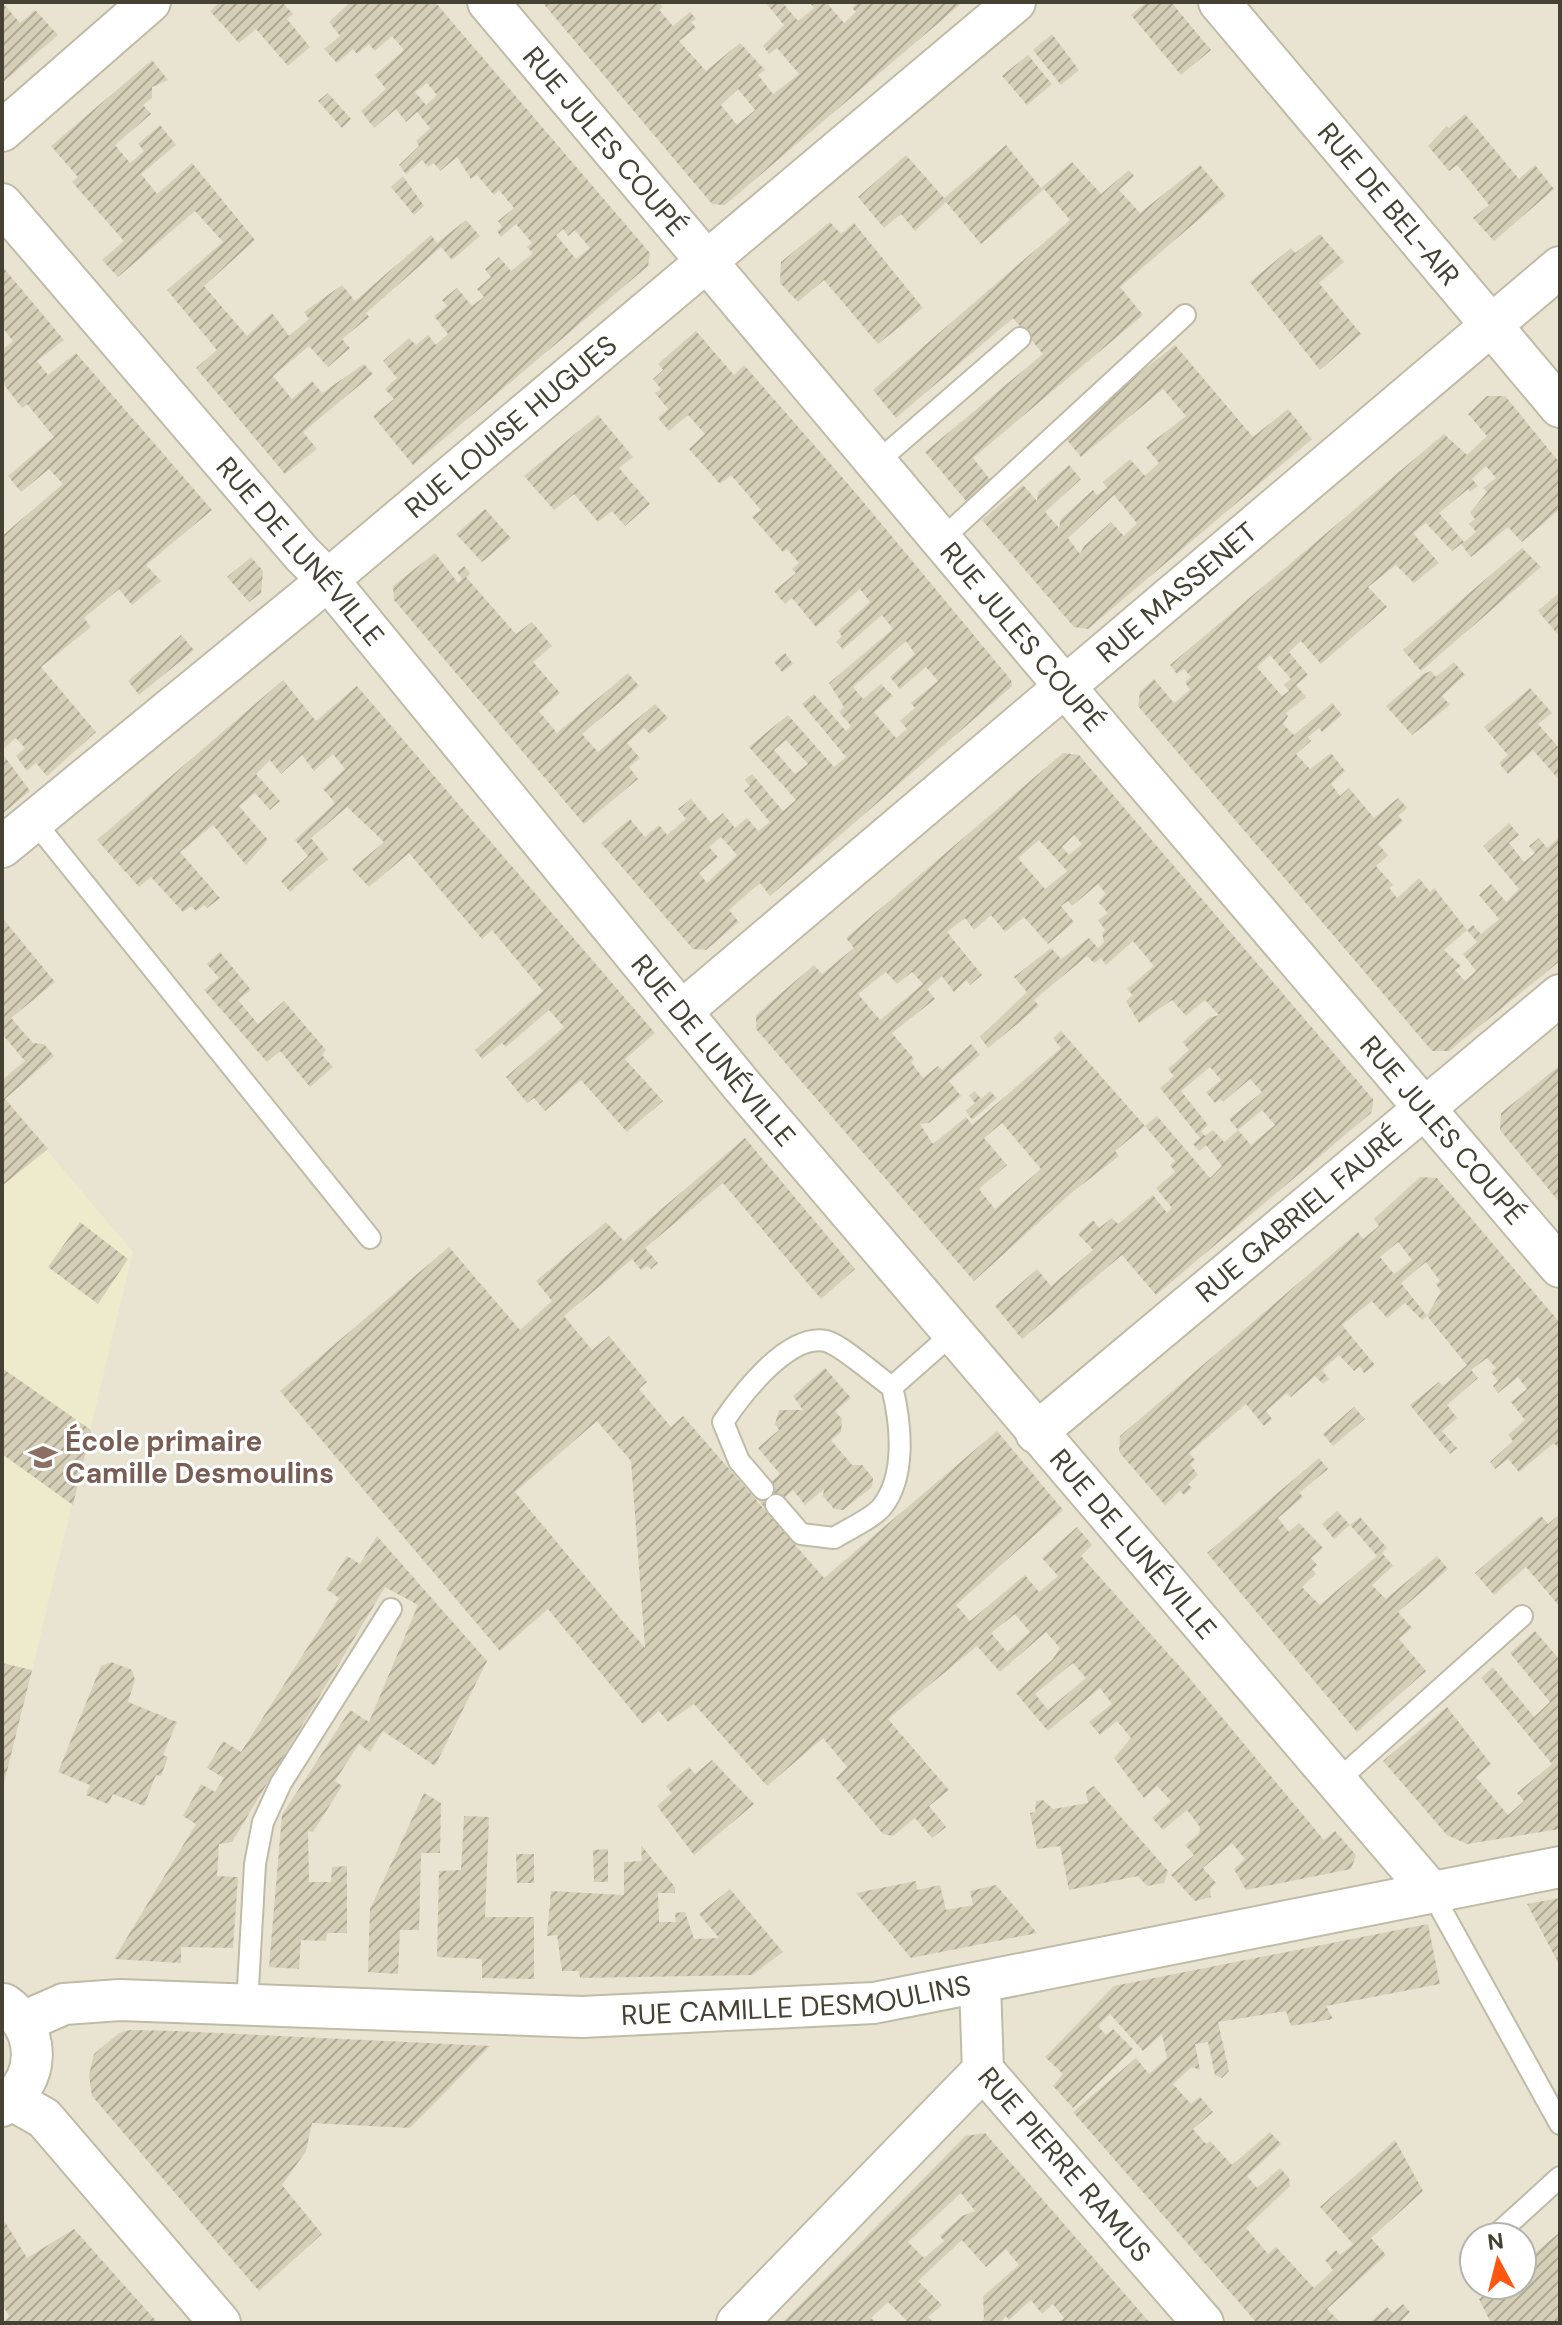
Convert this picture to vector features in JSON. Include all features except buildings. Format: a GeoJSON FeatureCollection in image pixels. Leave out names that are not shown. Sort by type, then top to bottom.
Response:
{"type":"FeatureCollection","features":[{"type":"Feature","properties":{"kind":"street"},"geometry":{"type":"LineString","coordinates":[[2,131],[150,2]]}},
{"type":"Feature","properties":{"kind":"street","name":"RUE JULES COUPÉ"},"geometry":{"type":"LineString","coordinates":[[488,2],[1065,687],[1560,1267]]}},
{"type":"Feature","properties":{"kind":"street","name":"RUE LOUISE HUGUES"},"geometry":{"type":"LineString","coordinates":[[2,847],[328,580],[1015,2]]}},
{"type":"Feature","properties":{"kind":"street","name":"RUE DE BEL-AIR"},"geometry":{"type":"LineString","coordinates":[[1219,2],[1560,407]]}},
{"type":"Feature","properties":{"kind":"street","name":"RUE DE LUNÉVILLE"},"geometry":{"type":"LineString","coordinates":[[2,204],[302,554],[328,580],[952,1334],[1432,1893]]}},
{"type":"Feature","properties":{"kind":"street","name":"RUE MASSENET"},"geometry":{"type":"LineString","coordinates":[[682,1011],[1560,267]]}},
{"type":"Feature","properties":{"kind":"street","name":"RUE GABRIEL FAURÉ"},"geometry":{"type":"LineString","coordinates":[[1036,1433],[1560,995]]}},
{"type":"Feature","properties":{"kind":"street","name":"RUE CAMILLE DESMOULINS"},"geometry":{"type":"LineString","coordinates":[[12,2012],[120,2000],[582,2017],[874,2003],[980,1985],[1560,1867]]}},
{"type":"Feature","properties":{"kind":"street","name":"RUE PIERRE RAMUS"},"geometry":{"type":"LineString","coordinates":[[980,1985],[983,2070],[1203,2323]]}},
{"type":"Feature","properties":{"kind":"street"},"geometry":{"type":"LineString","coordinates":[[12,2012],[33,2055],[24,2087],[7,2103],[44,2118],[220,2323]]}},
{"type":"Feature","properties":{"kind":"street"},"geometry":{"type":"LineString","coordinates":[[737,2323],[983,2070]]}},
{"type":"Feature","properties":{"kind":"lane"},"geometry":{"type":"LineString","coordinates":[[941,540],[1185,315]]}},
{"type":"Feature","properties":{"kind":"lane"},"geometry":{"type":"LineString","coordinates":[[876,463],[1020,338]]}},
{"type":"Feature","properties":{"kind":"lane"},"geometry":{"type":"LineString","coordinates":[[34,821],[370,1238]]}},
{"type":"Feature","properties":{"kind":"lane"},"geometry":{"type":"LineString","coordinates":[[892,1387],[952,1334]]}},
{"type":"Feature","properties":{"kind":"lane"},"geometry":{"type":"LineString","coordinates":[[827,1341],[892,1387],[901,1422],[896,1478],[881,1508],[834,1538],[801,1534],[739,1461],[723,1422],[746,1388],[800,1343],[827,1341]]}},
{"type":"Feature","properties":{"kind":"lane"},"geometry":{"type":"LineString","coordinates":[[247,2005],[255,1864],[263,1822],[281,1783],[391,1609]]}},
{"type":"Feature","properties":{"kind":"lane"},"geometry":{"type":"LineString","coordinates":[[1336,1782],[1522,1616]]}},
{"type":"Feature","properties":{"kind":"lane"},"geometry":{"type":"LineString","coordinates":[[1432,1893],[1560,2124]]}},
{"type":"Feature","properties":{"kind":"lane"},"geometry":{"type":"LineString","coordinates":[[1512,2221],[1560,2177]]}},
{"type":"Feature","properties":{"kind":"shaded area"},"geometry":{"type":"Polygon","coordinates":[[[2,2],[1560,2],[1560,2323],[2,2323],[2,2]]]}},
{"type":"Feature","properties":{"kind":"shaded area","name":"École primaire Camille Desmoulins"},"geometry":{"type":"Polygon","coordinates":[[[2,1097],[133,1252],[32,1670],[2,1663],[2,1097]]]}},
{"type":"Feature","properties":{"kind":"place","name":"École primaire Camille Desmoulins"},"geometry":{"type":"Point","coordinates":[43,1457]}}]}
